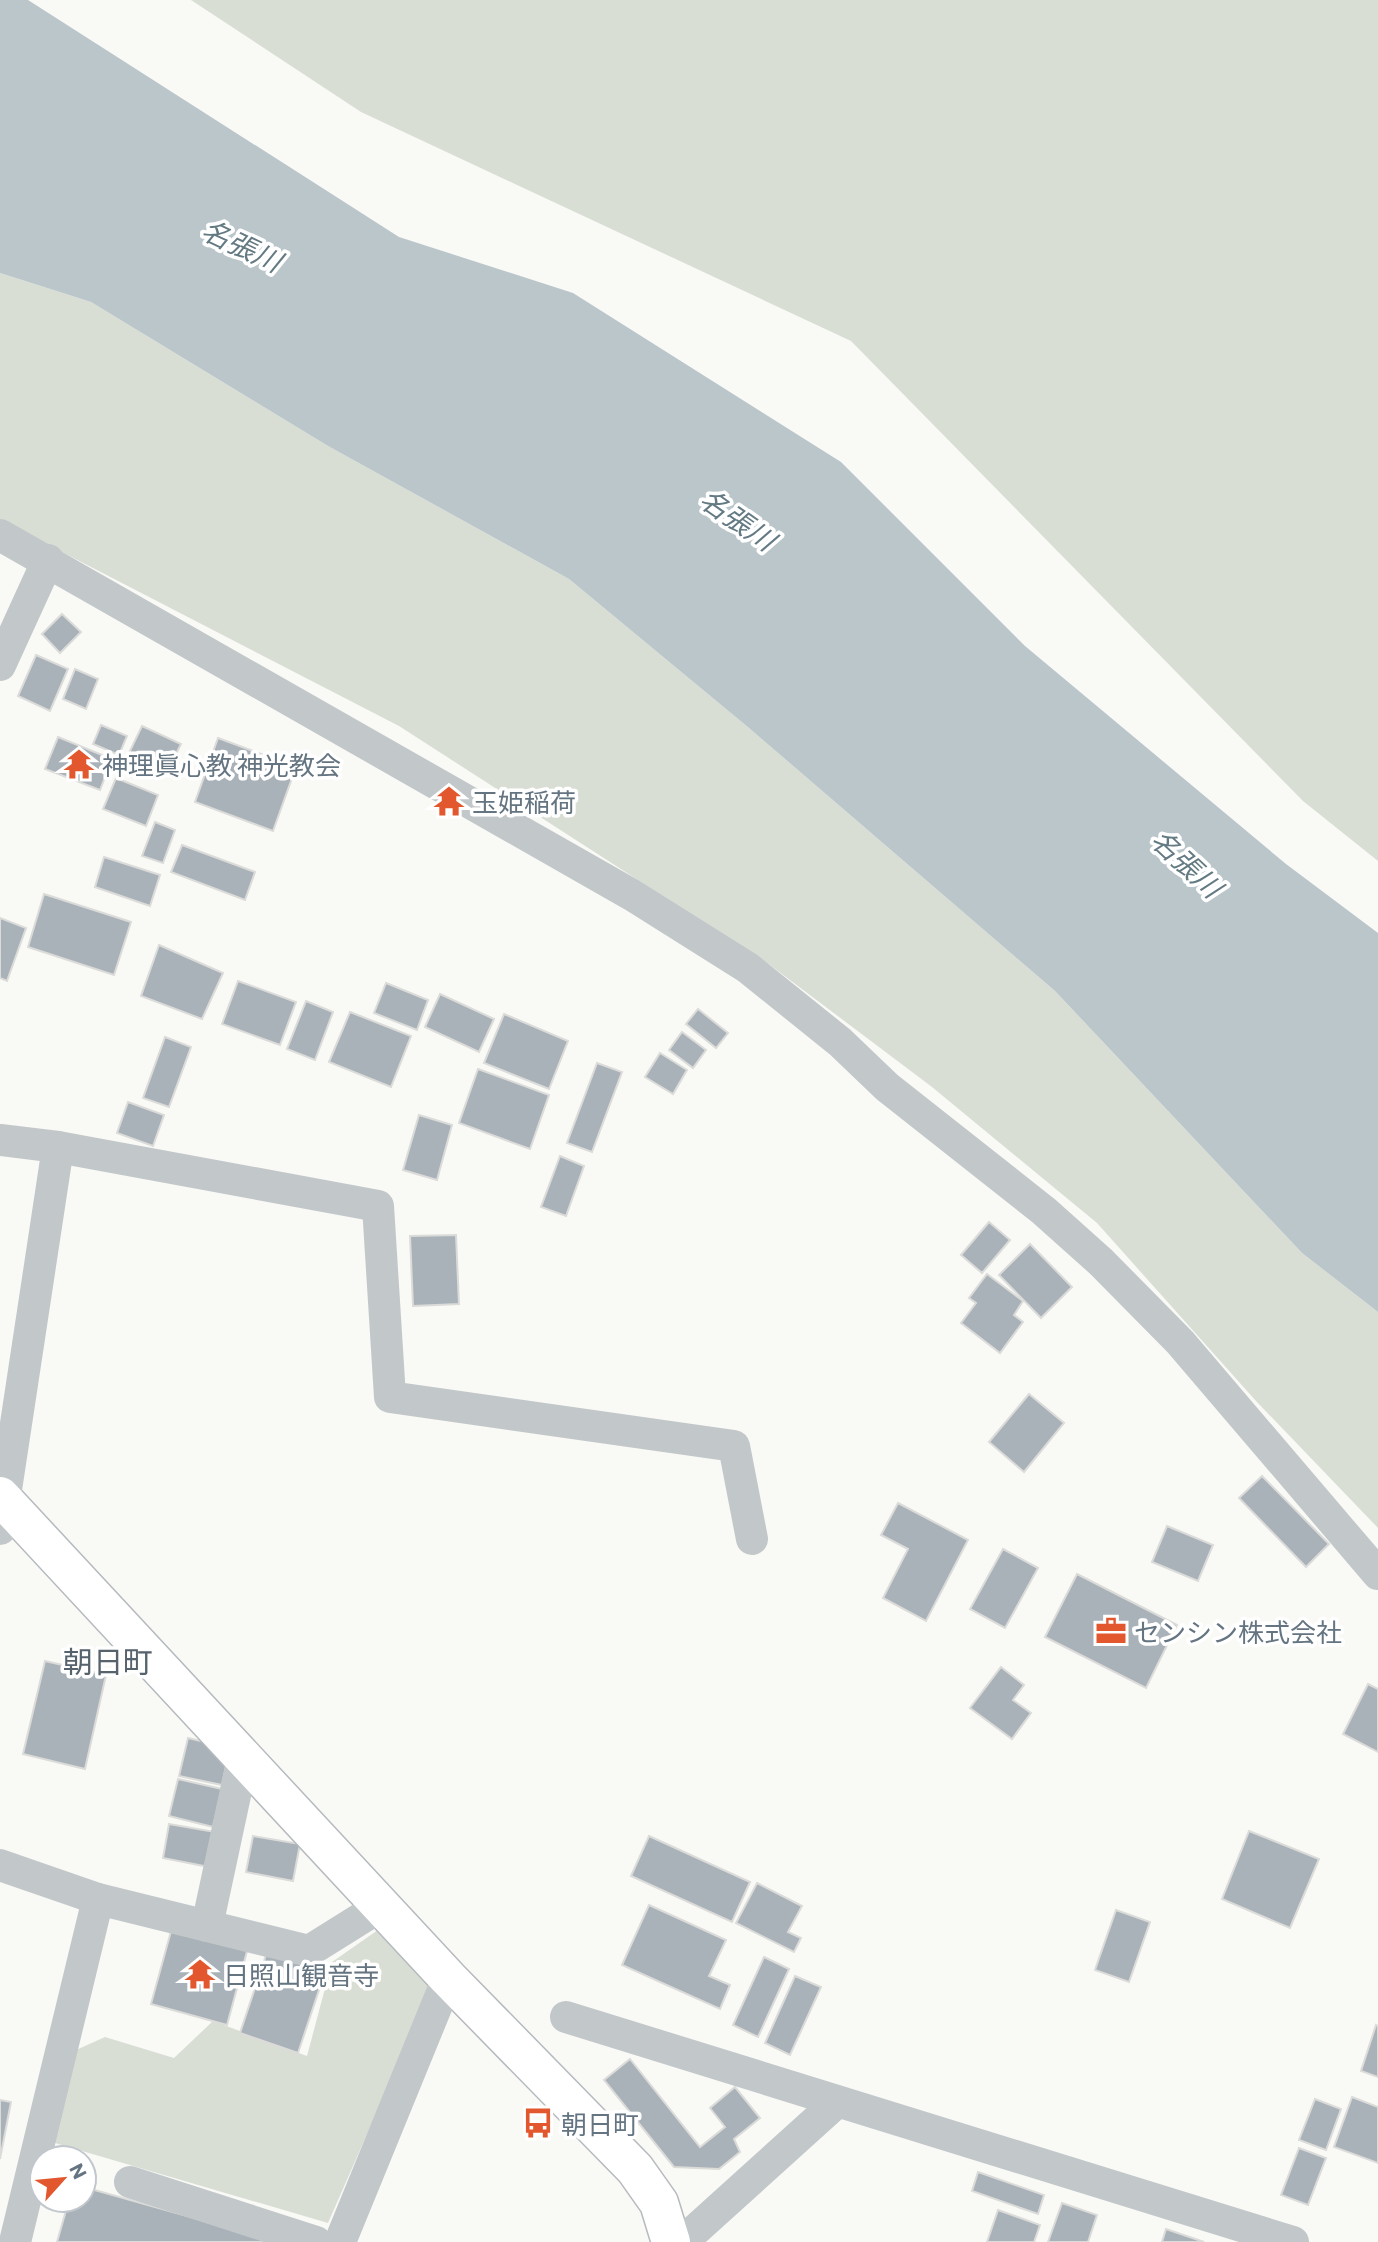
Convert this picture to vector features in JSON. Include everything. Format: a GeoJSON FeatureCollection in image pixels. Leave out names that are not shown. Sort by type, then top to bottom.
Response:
{"type":"FeatureCollection","features":[{"type":"Feature","properties":{"kind":"street"},"geometry":{"type":"LineString","coordinates":[[0,535],[48,559],[400,765],[632,895],[747,968],[792,1001],[887,1087],[1044,1211],[1101,1262],[1180,1342],[1378,1574]]}},
{"type":"Feature","properties":{"kind":"street"},"geometry":{"type":"LineString","coordinates":[[0,665],[48,559]]}},
{"type":"Feature","properties":{"kind":"street"},"geometry":{"type":"LineString","coordinates":[[0,1140],[58,1147],[378,1206],[390,1397],[734,1446],[752,1539]]}},
{"type":"Feature","properties":{"kind":"street"},"geometry":{"type":"LineString","coordinates":[[58,1147],[2,1509],[243,1758],[448,1978],[635,2169],[659,2203],[671,2242]]}},
{"type":"Feature","properties":{"kind":"street"},"geometry":{"type":"LineString","coordinates":[[207,1926],[243,1758]]}},
{"type":"Feature","properties":{"kind":"street"},"geometry":{"type":"LineString","coordinates":[[0,1865],[98,1899],[309,1951],[381,1906]]}},
{"type":"Feature","properties":{"kind":"street"},"geometry":{"type":"LineString","coordinates":[[15,2242],[98,1899]]}},
{"type":"Feature","properties":{"kind":"street"},"geometry":{"type":"LineString","coordinates":[[340,2242],[448,1978]]}},
{"type":"Feature","properties":{"kind":"street"},"geometry":{"type":"LineString","coordinates":[[566,2017],[1293,2242]]}},
{"type":"Feature","properties":{"kind":"street"},"geometry":{"type":"LineString","coordinates":[[682,2242],[837,2102]]}},
{"type":"Feature","properties":{"kind":"street"},"geometry":{"type":"LineString","coordinates":[[130,2182],[316,2242]]}},
{"type":"Feature","properties":{"kind":"shaded area"},"geometry":{"type":"Polygon","coordinates":[[[191,0],[1378,0],[1378,861],[1303,801],[851,341],[361,112],[191,0]]]}},
{"type":"Feature","properties":{"kind":"shaded area"},"geometry":{"type":"Polygon","coordinates":[[[0,273],[91,302],[328,446],[569,579],[749,728],[1055,991],[1302,1253],[1378,1312],[1378,1528],[1256,1401],[1097,1223],[932,1087],[770,965],[399,726],[0,520],[0,273]]]}},
{"type":"Feature","properties":{"kind":"shaded area"},"geometry":{"type":"Polygon","coordinates":[[[388,1923],[435,1979],[328,2223],[98,2156],[98,2144],[58,2144],[48,2141],[76,2050],[105,2037],[174,2058],[213,2021],[307,2056],[332,1962],[388,1923]]]}},
{"type":"Feature","properties":{"kind":"water","name":"名張川"},"geometry":{"type":"Polygon","coordinates":[[[0,0],[28,0],[399,237],[573,293],[841,462],[1025,646],[1286,864],[1378,933],[1378,1312],[1302,1253],[1055,991],[749,728],[569,579],[328,446],[91,302],[0,273],[0,0]]]}},
{"type":"Feature","properties":{"kind":"building"},"geometry":{"type":"Polygon","coordinates":[[[62,614],[81,632],[60,653],[42,634],[62,614]]]}},
{"type":"Feature","properties":{"kind":"building"},"geometry":{"type":"Polygon","coordinates":[[[36,655],[68,669],[50,711],[18,696],[36,655]]]}},
{"type":"Feature","properties":{"kind":"building"},"geometry":{"type":"Polygon","coordinates":[[[75,669],[98,679],[86,709],[63,699],[75,669]]]}},
{"type":"Feature","properties":{"kind":"building"},"geometry":{"type":"Polygon","coordinates":[[[101,725],[127,736],[119,755],[93,744],[101,725]]]}},
{"type":"Feature","properties":{"kind":"building"},"geometry":{"type":"Polygon","coordinates":[[[142,726],[181,744],[166,774],[128,755],[142,726]]]}},
{"type":"Feature","properties":{"kind":"building","name":"神理眞心教 神光教会"},"geometry":{"type":"Polygon","coordinates":[[[58,737],[112,759],[100,790],[45,769],[58,737]]]}},
{"type":"Feature","properties":{"kind":"building"},"geometry":{"type":"Polygon","coordinates":[[[218,738],[296,767],[273,831],[195,802],[218,738]]]}},
{"type":"Feature","properties":{"kind":"building"},"geometry":{"type":"Polygon","coordinates":[[[116,778],[158,795],[146,826],[103,809],[116,778]]]}},
{"type":"Feature","properties":{"kind":"building"},"geometry":{"type":"Polygon","coordinates":[[[155,822],[175,830],[163,863],[142,856],[155,822]]]}},
{"type":"Feature","properties":{"kind":"building"},"geometry":{"type":"Polygon","coordinates":[[[182,845],[255,872],[245,900],[171,872],[182,845]]]}},
{"type":"Feature","properties":{"kind":"building"},"geometry":{"type":"Polygon","coordinates":[[[104,857],[160,875],[150,906],[95,887],[104,857]]]}},
{"type":"Feature","properties":{"kind":"building"},"geometry":{"type":"Polygon","coordinates":[[[44,894],[131,922],[114,975],[28,947],[44,894]]]}},
{"type":"Feature","properties":{"kind":"building"},"geometry":{"type":"Polygon","coordinates":[[[0,918],[26,928],[7,981],[0,978],[0,918]]]}},
{"type":"Feature","properties":{"kind":"building"},"geometry":{"type":"Polygon","coordinates":[[[159,945],[223,973],[202,1019],[141,996],[159,945]]]}},
{"type":"Feature","properties":{"kind":"building"},"geometry":{"type":"Polygon","coordinates":[[[238,981],[296,1002],[280,1045],[222,1024],[238,981]]]}},
{"type":"Feature","properties":{"kind":"building"},"geometry":{"type":"Polygon","coordinates":[[[386,983],[428,1000],[417,1030],[374,1013],[386,983]]]}},
{"type":"Feature","properties":{"kind":"building"},"geometry":{"type":"Polygon","coordinates":[[[440,994],[494,1019],[479,1052],[425,1027],[440,994]]]}},
{"type":"Feature","properties":{"kind":"building"},"geometry":{"type":"Polygon","coordinates":[[[306,1001],[333,1012],[315,1060],[287,1049],[306,1001]]]}},
{"type":"Feature","properties":{"kind":"building"},"geometry":{"type":"Polygon","coordinates":[[[698,1009],[728,1033],[716,1048],[686,1024],[698,1009]]]}},
{"type":"Feature","properties":{"kind":"building"},"geometry":{"type":"Polygon","coordinates":[[[350,1012],[411,1036],[391,1087],[329,1062],[350,1012]]]}},
{"type":"Feature","properties":{"kind":"building"},"geometry":{"type":"Polygon","coordinates":[[[504,1014],[568,1041],[549,1089],[484,1063],[504,1014]]]}},
{"type":"Feature","properties":{"kind":"building"},"geometry":{"type":"Polygon","coordinates":[[[682,1032],[706,1050],[693,1068],[669,1050],[682,1032]]]}},
{"type":"Feature","properties":{"kind":"building"},"geometry":{"type":"Polygon","coordinates":[[[165,1037],[191,1047],[169,1107],[143,1098],[165,1037]]]}},
{"type":"Feature","properties":{"kind":"building"},"geometry":{"type":"Polygon","coordinates":[[[660,1053],[687,1070],[673,1094],[645,1077],[660,1053]]]}},
{"type":"Feature","properties":{"kind":"building"},"geometry":{"type":"Polygon","coordinates":[[[597,1063],[622,1072],[592,1152],[567,1143],[597,1063]]]}},
{"type":"Feature","properties":{"kind":"building"},"geometry":{"type":"Polygon","coordinates":[[[478,1069],[549,1095],[530,1149],[459,1123],[478,1069]]]}},
{"type":"Feature","properties":{"kind":"building"},"geometry":{"type":"Polygon","coordinates":[[[128,1102],[164,1115],[153,1146],[117,1133],[128,1102]]]}},
{"type":"Feature","properties":{"kind":"building"},"geometry":{"type":"Polygon","coordinates":[[[419,1115],[452,1125],[437,1180],[403,1170],[419,1115]]]}},
{"type":"Feature","properties":{"kind":"building"},"geometry":{"type":"Polygon","coordinates":[[[560,1156],[584,1166],[566,1216],[541,1207],[560,1156]]]}},
{"type":"Feature","properties":{"kind":"building"},"geometry":{"type":"Polygon","coordinates":[[[989,1222],[1010,1240],[982,1273],[961,1255],[989,1222]]]}},
{"type":"Feature","properties":{"kind":"building"},"geometry":{"type":"Polygon","coordinates":[[[456,1235],[459,1304],[413,1306],[410,1236],[456,1235]]]}},
{"type":"Feature","properties":{"kind":"building"},"geometry":{"type":"Polygon","coordinates":[[[1030,1244],[1072,1287],[1041,1318],[999,1275],[1030,1244]]]}},
{"type":"Feature","properties":{"kind":"building"},"geometry":{"type":"Polygon","coordinates":[[[987,1274],[1023,1301],[1014,1315],[1023,1322],[1000,1353],[961,1323],[976,1303],[969,1298],[987,1274]]]}},
{"type":"Feature","properties":{"kind":"building"},"geometry":{"type":"Polygon","coordinates":[[[1029,1394],[1064,1423],[1024,1472],[989,1442],[1029,1394]]]}},
{"type":"Feature","properties":{"kind":"building"},"geometry":{"type":"Polygon","coordinates":[[[1262,1476],[1329,1544],[1306,1567],[1239,1498],[1262,1476]]]}},
{"type":"Feature","properties":{"kind":"building"},"geometry":{"type":"Polygon","coordinates":[[[898,1503],[968,1540],[926,1621],[883,1598],[908,1549],[881,1535],[898,1503]]]}},
{"type":"Feature","properties":{"kind":"building"},"geometry":{"type":"Polygon","coordinates":[[[1167,1526],[1213,1545],[1198,1581],[1152,1562],[1167,1526]]]}},
{"type":"Feature","properties":{"kind":"building"},"geometry":{"type":"Polygon","coordinates":[[[1003,1549],[1038,1568],[1005,1628],[970,1609],[1003,1549]]]}},
{"type":"Feature","properties":{"kind":"building","name":"センシン株式会社"},"geometry":{"type":"Polygon","coordinates":[[[1077,1574],[1177,1625],[1146,1688],[1045,1637],[1077,1574]]]}},
{"type":"Feature","properties":{"kind":"building"},"geometry":{"type":"Polygon","coordinates":[[[45,1661],[106,1675],[85,1769],[23,1754],[45,1661]]]}},
{"type":"Feature","properties":{"kind":"building"},"geometry":{"type":"Polygon","coordinates":[[[1001,1667],[1024,1685],[1013,1700],[1031,1713],[1012,1739],[970,1708],[1001,1667]]]}},
{"type":"Feature","properties":{"kind":"building"},"geometry":{"type":"Polygon","coordinates":[[[1368,1684],[1378,1689],[1378,1752],[1343,1734],[1368,1684]]]}},
{"type":"Feature","properties":{"kind":"building"},"geometry":{"type":"Polygon","coordinates":[[[188,1738],[230,1748],[222,1785],[179,1776],[188,1738]]]}},
{"type":"Feature","properties":{"kind":"building"},"geometry":{"type":"Polygon","coordinates":[[[178,1779],[222,1789],[213,1827],[169,1816],[178,1779]]]}},
{"type":"Feature","properties":{"kind":"building"},"geometry":{"type":"Polygon","coordinates":[[[169,1824],[215,1832],[209,1867],[163,1858],[169,1824]]]}},
{"type":"Feature","properties":{"kind":"building"},"geometry":{"type":"Polygon","coordinates":[[[1249,1831],[1319,1859],[1290,1928],[1222,1899],[1249,1831]]]}},
{"type":"Feature","properties":{"kind":"building"},"geometry":{"type":"Polygon","coordinates":[[[253,1836],[300,1844],[293,1881],[246,1872],[253,1836]]]}},
{"type":"Feature","properties":{"kind":"building"},"geometry":{"type":"Polygon","coordinates":[[[649,1836],[750,1882],[732,1922],[631,1876],[649,1836]]]}},
{"type":"Feature","properties":{"kind":"building"},"geometry":{"type":"Polygon","coordinates":[[[757,1883],[802,1906],[788,1932],[801,1938],[794,1952],[736,1923],[757,1883]]]}},
{"type":"Feature","properties":{"kind":"building"},"geometry":{"type":"Polygon","coordinates":[[[649,1905],[726,1940],[709,1976],[730,1985],[720,2009],[622,1965],[649,1905]]]}},
{"type":"Feature","properties":{"kind":"building"},"geometry":{"type":"Polygon","coordinates":[[[1116,1910],[1150,1922],[1129,1982],[1095,1970],[1116,1910]]]}},
{"type":"Feature","properties":{"kind":"building","name":"日照山観音寺"},"geometry":{"type":"Polygon","coordinates":[[[173,1924],[249,1944],[227,2025],[151,2004],[173,1924]]]}},
{"type":"Feature","properties":{"kind":"building"},"geometry":{"type":"Polygon","coordinates":[[[268,1949],[326,1969],[298,2053],[240,2033],[268,1949]]]}},
{"type":"Feature","properties":{"kind":"building"},"geometry":{"type":"Polygon","coordinates":[[[764,1957],[789,1969],[758,2037],[733,2025],[764,1957]]]}},
{"type":"Feature","properties":{"kind":"building"},"geometry":{"type":"Polygon","coordinates":[[[795,1976],[821,1987],[790,2055],[765,2043],[795,1976]]]}},
{"type":"Feature","properties":{"kind":"building"},"geometry":{"type":"Polygon","coordinates":[[[1376,2025],[1378,2026],[1378,2077],[1361,2071],[1376,2025]]]}},
{"type":"Feature","properties":{"kind":"building"},"geometry":{"type":"Polygon","coordinates":[[[630,2059],[700,2147],[725,2127],[710,2108],[735,2087],[760,2118],[734,2139],[740,2152],[719,2169],[674,2167],[604,2080],[630,2059]]]}},
{"type":"Feature","properties":{"kind":"building"},"geometry":{"type":"Polygon","coordinates":[[[1352,2097],[1378,2107],[1378,2163],[1334,2147],[1352,2097]]]}},
{"type":"Feature","properties":{"kind":"building"},"geometry":{"type":"Polygon","coordinates":[[[1315,2099],[1341,2109],[1326,2150],[1299,2140],[1315,2099]]]}},
{"type":"Feature","properties":{"kind":"building"},"geometry":{"type":"Polygon","coordinates":[[[0,2100],[11,2102],[0,2159],[0,2100]]]}},
{"type":"Feature","properties":{"kind":"building"},"geometry":{"type":"Polygon","coordinates":[[[1299,2148],[1326,2158],[1308,2205],[1281,2195],[1299,2148]]]}},
{"type":"Feature","properties":{"kind":"building"},"geometry":{"type":"Polygon","coordinates":[[[978,2172],[1044,2195],[1038,2214],[972,2191],[978,2172]]]}},
{"type":"Feature","properties":{"kind":"building"},"geometry":{"type":"Polygon","coordinates":[[[98,2191],[279,2242],[57,2242],[65,2214],[98,2214],[98,2191]]]}},
{"type":"Feature","properties":{"kind":"building"},"geometry":{"type":"Polygon","coordinates":[[[1062,2203],[1097,2215],[1088,2242],[1048,2242],[1062,2203]]]}},
{"type":"Feature","properties":{"kind":"building"},"geometry":{"type":"Polygon","coordinates":[[[998,2210],[1040,2225],[1034,2242],[987,2242],[998,2210]]]}},
{"type":"Feature","properties":{"kind":"building"},"geometry":{"type":"Polygon","coordinates":[[[1166,2229],[1204,2242],[1162,2242],[1166,2229]]]}},
{"type":"Feature","properties":{"kind":"place","name":"神理眞心教 神光教会"},"geometry":{"type":"Point","coordinates":[79,764]}},
{"type":"Feature","properties":{"kind":"place","name":"玉姫稲荷"},"geometry":{"type":"Point","coordinates":[449,801]}},
{"type":"Feature","properties":{"kind":"place","name":"センシン株式会社"},"geometry":{"type":"Point","coordinates":[1111,1631]}},
{"type":"Feature","properties":{"kind":"place","name":"日照山観音寺"},"geometry":{"type":"Point","coordinates":[200,1974]}},
{"type":"Feature","properties":{"kind":"place","name":"朝日町"},"geometry":{"type":"Point","coordinates":[538,2123]}},
{"type":"Feature","properties":{"kind":"district","name":"朝日町"},"geometry":{"type":"Point","coordinates":[108,1660]}}]}
